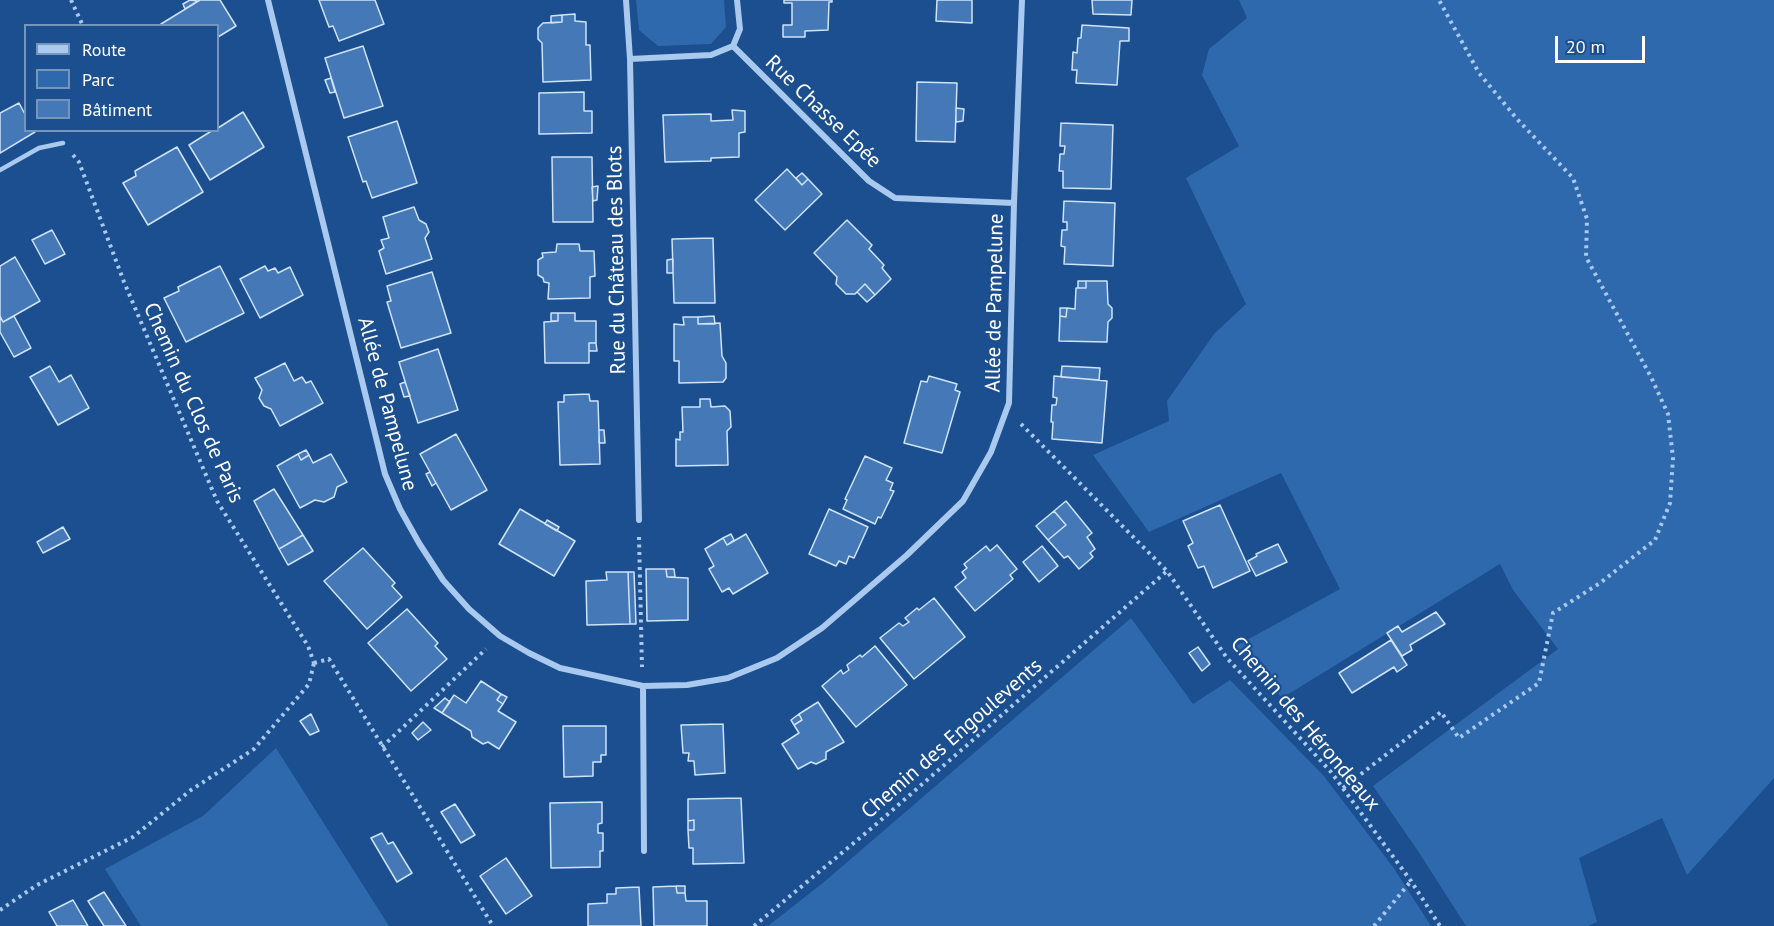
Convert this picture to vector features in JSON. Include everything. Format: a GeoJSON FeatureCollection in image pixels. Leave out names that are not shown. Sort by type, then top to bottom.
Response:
{"type":"FeatureCollection","features":[{"type":"Feature","properties":{"kind":"street","name":"Allée de Pampelune"},"geometry":{"type":"LineString","coordinates":[[268,0],[385,474],[400,509],[443,580],[469,609],[500,636],[560,668],[643,686],[687,685],[728,678],[777,658],[822,628],[907,555],[963,501],[991,452],[1009,403],[1022,0]]}},
{"type":"Feature","properties":{"kind":"street","name":"Rue du Château des Blots"},"geometry":{"type":"LineString","coordinates":[[626,0],[630,59],[639,520]]}},
{"type":"Feature","properties":{"kind":"street"},"geometry":{"type":"LineString","coordinates":[[630,59],[711,55],[733,46],[740,29],[737,0]]}},
{"type":"Feature","properties":{"kind":"street","name":"Rue Chasse Epée"},"geometry":{"type":"LineString","coordinates":[[733,46],[868,181],[895,198],[1014,203]]}},
{"type":"Feature","properties":{"kind":"street"},"geometry":{"type":"LineString","coordinates":[[643,686],[644,851]]}},
{"type":"Feature","properties":{"kind":"lane"},"geometry":{"type":"LineString","coordinates":[[0,170],[39,148],[63,142]]}},
{"type":"Feature","properties":{"kind":"path"},"geometry":{"type":"LineString","coordinates":[[71,0],[82,24]]}},
{"type":"Feature","properties":{"kind":"path"},"geometry":{"type":"LineString","coordinates":[[1343,788],[1441,712],[1459,738],[1539,683],[1553,613],[1600,583],[1654,540],[1670,503],[1673,458],[1668,414],[1651,377],[1586,257],[1587,219],[1574,178],[1517,118],[1479,73],[1439,0]]}},
{"type":"Feature","properties":{"kind":"path","name":"Chemin du Clos de Paris"},"geometry":{"type":"LineString","coordinates":[[63,142],[79,162],[124,282],[217,501],[308,646],[314,663]]}},
{"type":"Feature","properties":{"kind":"path"},"geometry":{"type":"LineString","coordinates":[[1007,410],[1167,571]]}},
{"type":"Feature","properties":{"kind":"path"},"geometry":{"type":"LineString","coordinates":[[639,520],[643,686]]}},
{"type":"Feature","properties":{"kind":"path","name":"Chemin des Hérondeaux"},"geometry":{"type":"LineString","coordinates":[[1167,571],[1227,658],[1331,772],[1412,881],[1440,926]]}},
{"type":"Feature","properties":{"kind":"path","name":"Chemin des Engoulevents"},"geometry":{"type":"LineString","coordinates":[[753,926],[873,827],[1167,571]]}},
{"type":"Feature","properties":{"kind":"path"},"geometry":{"type":"LineString","coordinates":[[382,747],[500,636]]}},
{"type":"Feature","properties":{"kind":"path"},"geometry":{"type":"LineString","coordinates":[[0,910],[37,885],[133,837],[190,790],[254,749],[309,684],[314,663],[329,659],[493,926]]}},
{"type":"Feature","properties":{"kind":"path"},"geometry":{"type":"LineString","coordinates":[[1374,926],[1412,881]]}},
{"type":"Feature","properties":{"kind":"green space"},"geometry":{"type":"Polygon","coordinates":[[[636,0],[724,0],[726,27],[711,44],[658,46],[639,30],[636,0]]]}},
{"type":"Feature","properties":{"kind":"green space"},"geometry":{"type":"Polygon","coordinates":[[[1239,0],[1774,0],[1774,778],[1687,875],[1662,818],[1579,858],[1597,922],[1588,926],[1466,926],[1373,786],[1558,649],[1513,590],[1500,564],[1282,698],[1236,646],[1340,589],[1281,473],[1149,532],[1093,455],[1169,421],[1167,401],[1214,334],[1246,304],[1186,178],[1239,146],[1202,75],[1209,49],[1247,18],[1239,0]]]}},
{"type":"Feature","properties":{"kind":"green space"},"geometry":{"type":"Polygon","coordinates":[[[1131,618],[1193,704],[1230,680],[1323,775],[1393,867],[1431,926],[768,926],[824,882],[1131,618]]]}},
{"type":"Feature","properties":{"kind":"green space"},"geometry":{"type":"Polygon","coordinates":[[[276,748],[389,926],[141,926],[105,869],[203,816],[276,748]]]}},
{"type":"Feature","properties":{"kind":"building"},"geometry":{"type":"Polygon","coordinates":[[[190,0],[198,1],[185,9],[183,4],[190,0]]]}},
{"type":"Feature","properties":{"kind":"building"},"geometry":{"type":"Polygon","coordinates":[[[200,0],[220,0],[236,26],[219,36],[219,24],[161,24],[200,0]]]}},
{"type":"Feature","properties":{"kind":"building"},"geometry":{"type":"Polygon","coordinates":[[[319,0],[375,0],[384,24],[339,41],[333,26],[329,27],[319,0]]]}},
{"type":"Feature","properties":{"kind":"building"},"geometry":{"type":"Polygon","coordinates":[[[784,0],[832,0],[829,2],[828,30],[805,31],[805,37],[783,37],[783,25],[792,25],[792,3],[784,3],[784,0]]]}},
{"type":"Feature","properties":{"kind":"building"},"geometry":{"type":"Polygon","coordinates":[[[937,0],[972,0],[972,23],[936,21],[937,0]]]}},
{"type":"Feature","properties":{"kind":"building"},"geometry":{"type":"Polygon","coordinates":[[[1092,0],[1132,0],[1131,15],[1093,14],[1092,0]]]}},
{"type":"Feature","properties":{"kind":"building"},"geometry":{"type":"Polygon","coordinates":[[[575,14],[575,21],[586,22],[586,45],[590,45],[591,80],[543,82],[542,43],[538,39],[538,28],[543,23],[562,22],[562,15],[575,14]]]}},
{"type":"Feature","properties":{"kind":"building"},"geometry":{"type":"Polygon","coordinates":[[[562,15],[562,22],[551,23],[551,16],[562,15]]]}},
{"type":"Feature","properties":{"kind":"building"},"geometry":{"type":"Polygon","coordinates":[[[1082,25],[1129,28],[1129,41],[1120,41],[1117,85],[1076,83],[1077,70],[1072,70],[1073,52],[1077,53],[1082,25]]]}},
{"type":"Feature","properties":{"kind":"building"},"geometry":{"type":"Polygon","coordinates":[[[363,46],[383,106],[344,118],[325,58],[363,46]]]}},
{"type":"Feature","properties":{"kind":"building"},"geometry":{"type":"Polygon","coordinates":[[[331,78],[335,92],[330,93],[325,80],[331,78]]]}},
{"type":"Feature","properties":{"kind":"building"},"geometry":{"type":"Polygon","coordinates":[[[917,82],[957,83],[955,142],[916,141],[917,82]]]}},
{"type":"Feature","properties":{"kind":"building"},"geometry":{"type":"Polygon","coordinates":[[[584,92],[584,111],[592,111],[592,133],[539,134],[539,93],[584,92]]]}},
{"type":"Feature","properties":{"kind":"building"},"geometry":{"type":"Polygon","coordinates":[[[19,103],[24,112],[24,132],[35,132],[0,153],[0,113],[19,103]]]}},
{"type":"Feature","properties":{"kind":"building"},"geometry":{"type":"Polygon","coordinates":[[[956,108],[964,109],[963,121],[956,122],[956,108]]]}},
{"type":"Feature","properties":{"kind":"building"},"geometry":{"type":"Polygon","coordinates":[[[732,110],[745,111],[745,132],[739,133],[739,157],[711,158],[711,161],[665,162],[663,115],[711,114],[711,121],[733,120],[732,110]]]}},
{"type":"Feature","properties":{"kind":"building"},"geometry":{"type":"Polygon","coordinates":[[[243,112],[264,147],[210,180],[189,145],[210,132],[219,132],[219,127],[243,112]]]}},
{"type":"Feature","properties":{"kind":"building"},"geometry":{"type":"Polygon","coordinates":[[[397,121],[417,183],[372,198],[366,181],[363,182],[348,137],[397,121]]]}},
{"type":"Feature","properties":{"kind":"building"},"geometry":{"type":"Polygon","coordinates":[[[1061,123],[1113,125],[1111,189],[1063,188],[1063,171],[1059,171],[1060,154],[1064,154],[1065,146],[1060,146],[1061,123]]]}},
{"type":"Feature","properties":{"kind":"building"},"geometry":{"type":"Polygon","coordinates":[[[177,147],[203,192],[148,225],[123,183],[136,176],[135,171],[177,147]]]}},
{"type":"Feature","properties":{"kind":"building"},"geometry":{"type":"Polygon","coordinates":[[[552,157],[592,157],[593,222],[553,222],[552,157]]]}},
{"type":"Feature","properties":{"kind":"building"},"geometry":{"type":"Polygon","coordinates":[[[787,169],[802,185],[808,179],[822,194],[785,230],[755,200],[787,169]]]}},
{"type":"Feature","properties":{"kind":"building"},"geometry":{"type":"Polygon","coordinates":[[[802,173],[808,179],[802,185],[796,178],[802,173]]]}},
{"type":"Feature","properties":{"kind":"building"},"geometry":{"type":"Polygon","coordinates":[[[598,186],[597,200],[593,201],[592,187],[598,186]]]}},
{"type":"Feature","properties":{"kind":"building"},"geometry":{"type":"Polygon","coordinates":[[[1064,201],[1115,203],[1113,266],[1064,264],[1065,247],[1061,246],[1062,230],[1067,230],[1067,222],[1063,222],[1064,201]]]}},
{"type":"Feature","properties":{"kind":"building"},"geometry":{"type":"Polygon","coordinates":[[[414,207],[419,220],[426,224],[429,232],[425,238],[432,259],[386,274],[379,251],[384,248],[381,240],[389,238],[383,217],[414,207]]]}},
{"type":"Feature","properties":{"kind":"building"},"geometry":{"type":"Polygon","coordinates":[[[847,220],[872,245],[869,249],[884,265],[882,268],[891,279],[875,295],[865,284],[855,294],[846,294],[836,284],[837,277],[814,253],[847,220]]]}},
{"type":"Feature","properties":{"kind":"building"},"geometry":{"type":"Polygon","coordinates":[[[52,230],[65,254],[45,264],[32,240],[52,230]]]}},
{"type":"Feature","properties":{"kind":"building"},"geometry":{"type":"Polygon","coordinates":[[[713,238],[715,303],[674,303],[672,239],[713,238]]]}},
{"type":"Feature","properties":{"kind":"building"},"geometry":{"type":"Polygon","coordinates":[[[557,244],[579,244],[580,251],[594,251],[595,276],[590,277],[590,298],[548,299],[549,283],[544,282],[543,278],[538,275],[538,260],[543,257],[542,253],[556,252],[557,244]]]}},
{"type":"Feature","properties":{"kind":"building"},"geometry":{"type":"Polygon","coordinates":[[[15,257],[40,301],[3,322],[0,316],[0,266],[15,257]]]}},
{"type":"Feature","properties":{"kind":"building"},"geometry":{"type":"Polygon","coordinates":[[[673,259],[673,273],[667,273],[667,260],[673,259]]]}},
{"type":"Feature","properties":{"kind":"building"},"geometry":{"type":"Polygon","coordinates":[[[220,266],[244,313],[186,342],[164,298],[179,291],[178,287],[220,266]]]}},
{"type":"Feature","properties":{"kind":"building"},"geometry":{"type":"Polygon","coordinates":[[[265,266],[268,271],[275,268],[278,273],[290,267],[303,295],[260,318],[240,279],[265,266]]]}},
{"type":"Feature","properties":{"kind":"building"},"geometry":{"type":"Polygon","coordinates":[[[432,272],[451,333],[401,348],[387,302],[391,301],[387,286],[432,272]]]}},
{"type":"Feature","properties":{"kind":"building"},"geometry":{"type":"Polygon","coordinates":[[[1078,281],[1086,281],[1086,288],[1078,288],[1078,281]]]}},
{"type":"Feature","properties":{"kind":"building"},"geometry":{"type":"Polygon","coordinates":[[[1086,281],[1107,281],[1108,304],[1112,308],[1112,318],[1108,322],[1107,342],[1059,341],[1060,316],[1066,317],[1067,308],[1075,309],[1076,288],[1086,288],[1086,281]]]}},
{"type":"Feature","properties":{"kind":"building"},"geometry":{"type":"Polygon","coordinates":[[[865,284],[875,295],[867,302],[857,292],[865,284]]]}},
{"type":"Feature","properties":{"kind":"building"},"geometry":{"type":"Polygon","coordinates":[[[1060,308],[1067,308],[1066,317],[1060,316],[1060,308]]]}},
{"type":"Feature","properties":{"kind":"building"},"geometry":{"type":"Polygon","coordinates":[[[551,313],[558,313],[558,321],[551,321],[551,313]]]}},
{"type":"Feature","properties":{"kind":"building"},"geometry":{"type":"Polygon","coordinates":[[[558,313],[575,313],[575,321],[596,321],[596,343],[589,343],[589,363],[545,363],[544,322],[558,321],[558,313]]]}},
{"type":"Feature","properties":{"kind":"building"},"geometry":{"type":"Polygon","coordinates":[[[0,316],[3,322],[14,316],[31,348],[14,357],[0,332],[0,316]]]}},
{"type":"Feature","properties":{"kind":"building"},"geometry":{"type":"Polygon","coordinates":[[[714,316],[715,324],[698,324],[698,317],[714,316]]]}},
{"type":"Feature","properties":{"kind":"building"},"geometry":{"type":"Polygon","coordinates":[[[683,317],[698,317],[698,324],[720,323],[722,356],[726,363],[726,378],[723,382],[679,383],[679,361],[674,361],[674,324],[684,325],[683,317]]]}},
{"type":"Feature","properties":{"kind":"building"},"geometry":{"type":"Polygon","coordinates":[[[589,343],[596,343],[597,351],[589,351],[589,343]]]}},
{"type":"Feature","properties":{"kind":"building"},"geometry":{"type":"Polygon","coordinates":[[[438,349],[458,410],[418,423],[399,362],[438,349]]]}},
{"type":"Feature","properties":{"kind":"building"},"geometry":{"type":"Polygon","coordinates":[[[285,363],[294,381],[302,377],[306,383],[311,381],[323,403],[280,426],[271,409],[264,406],[259,398],[262,390],[255,378],[285,363]]]}},
{"type":"Feature","properties":{"kind":"building"},"geometry":{"type":"Polygon","coordinates":[[[50,366],[59,382],[71,375],[89,408],[58,425],[30,377],[50,366]]]}},
{"type":"Feature","properties":{"kind":"building"},"geometry":{"type":"Polygon","coordinates":[[[1062,366],[1100,368],[1099,380],[1061,377],[1062,366]]]}},
{"type":"Feature","properties":{"kind":"building"},"geometry":{"type":"Polygon","coordinates":[[[929,376],[957,384],[955,390],[960,392],[942,453],[904,443],[921,381],[927,382],[929,376]]]}},
{"type":"Feature","properties":{"kind":"building"},"geometry":{"type":"Polygon","coordinates":[[[1054,376],[1107,381],[1102,443],[1052,439],[1052,405],[1056,405],[1057,398],[1053,397],[1054,376]]]}},
{"type":"Feature","properties":{"kind":"building"},"geometry":{"type":"Polygon","coordinates":[[[405,382],[410,396],[404,397],[400,384],[405,382]]]}},
{"type":"Feature","properties":{"kind":"building"},"geometry":{"type":"Polygon","coordinates":[[[589,394],[590,401],[598,401],[600,464],[560,465],[558,402],[564,402],[564,395],[589,394]]]}},
{"type":"Feature","properties":{"kind":"building"},"geometry":{"type":"Polygon","coordinates":[[[700,399],[710,399],[711,407],[725,406],[730,411],[731,427],[727,431],[728,465],[676,466],[676,439],[680,440],[680,432],[683,432],[682,407],[700,407],[700,399]]]}},
{"type":"Feature","properties":{"kind":"building"},"geometry":{"type":"Polygon","coordinates":[[[599,430],[604,430],[605,443],[599,443],[599,430]]]}},
{"type":"Feature","properties":{"kind":"building"},"geometry":{"type":"Polygon","coordinates":[[[456,434],[487,490],[451,510],[420,454],[456,434]]]}},
{"type":"Feature","properties":{"kind":"building"},"geometry":{"type":"Polygon","coordinates":[[[306,450],[309,455],[301,460],[298,454],[306,450]]]}},
{"type":"Feature","properties":{"kind":"building"},"geometry":{"type":"Polygon","coordinates":[[[298,454],[301,460],[309,455],[313,463],[331,454],[347,482],[337,487],[334,497],[324,502],[315,500],[300,508],[277,466],[298,454]]]}},
{"type":"Feature","properties":{"kind":"building"},"geometry":{"type":"Polygon","coordinates":[[[865,456],[892,468],[886,480],[893,483],[890,490],[894,491],[881,518],[878,517],[875,524],[843,509],[847,500],[845,499],[865,456]]]}},
{"type":"Feature","properties":{"kind":"building"},"geometry":{"type":"Polygon","coordinates":[[[430,472],[436,483],[432,486],[426,474],[430,472]]]}},
{"type":"Feature","properties":{"kind":"building"},"geometry":{"type":"Polygon","coordinates":[[[274,489],[303,535],[279,549],[254,501],[274,489]]]}},
{"type":"Feature","properties":{"kind":"building"},"geometry":{"type":"Polygon","coordinates":[[[1066,501],[1092,533],[1087,537],[1095,549],[1090,553],[1093,557],[1079,569],[1068,556],[1064,558],[1048,540],[1066,525],[1054,511],[1066,501]]]}},
{"type":"Feature","properties":{"kind":"building"},"geometry":{"type":"Polygon","coordinates":[[[1220,505],[1250,571],[1213,588],[1204,566],[1198,568],[1188,546],[1193,543],[1183,521],[1220,505]]]}},
{"type":"Feature","properties":{"kind":"building"},"geometry":{"type":"Polygon","coordinates":[[[520,509],[575,541],[554,576],[499,544],[520,509]]]}},
{"type":"Feature","properties":{"kind":"building"},"geometry":{"type":"Polygon","coordinates":[[[829,509],[868,527],[854,558],[849,556],[846,564],[839,561],[836,566],[809,554],[829,509]]]}},
{"type":"Feature","properties":{"kind":"building"},"geometry":{"type":"Polygon","coordinates":[[[1054,511],[1066,525],[1048,540],[1036,526],[1054,511]]]}},
{"type":"Feature","properties":{"kind":"building"},"geometry":{"type":"Polygon","coordinates":[[[547,520],[559,527],[557,531],[545,524],[547,520]]]}},
{"type":"Feature","properties":{"kind":"building"},"geometry":{"type":"Polygon","coordinates":[[[63,527],[70,539],[43,553],[37,542],[63,527]]]}},
{"type":"Feature","properties":{"kind":"building"},"geometry":{"type":"Polygon","coordinates":[[[731,534],[734,540],[727,545],[723,538],[731,534]]]}},
{"type":"Feature","properties":{"kind":"building"},"geometry":{"type":"Polygon","coordinates":[[[746,534],[768,573],[733,594],[729,588],[722,592],[709,569],[714,566],[705,549],[723,538],[727,545],[746,534]]]}},
{"type":"Feature","properties":{"kind":"building"},"geometry":{"type":"Polygon","coordinates":[[[303,535],[313,551],[288,565],[279,549],[303,535]]]}},
{"type":"Feature","properties":{"kind":"building"},"geometry":{"type":"Polygon","coordinates":[[[1278,544],[1287,562],[1256,576],[1248,561],[1257,556],[1256,554],[1278,544]]]}},
{"type":"Feature","properties":{"kind":"building"},"geometry":{"type":"Polygon","coordinates":[[[997,545],[1017,569],[1010,575],[1013,579],[975,611],[955,587],[966,578],[962,572],[967,568],[964,564],[986,546],[990,551],[997,545]]]}},
{"type":"Feature","properties":{"kind":"building"},"geometry":{"type":"Polygon","coordinates":[[[1042,546],[1058,566],[1039,582],[1023,562],[1042,546]]]}},
{"type":"Feature","properties":{"kind":"building"},"geometry":{"type":"Polygon","coordinates":[[[363,548],[395,583],[392,586],[402,597],[367,629],[324,581],[363,548]]]}},
{"type":"Feature","properties":{"kind":"building"},"geometry":{"type":"Polygon","coordinates":[[[646,569],[666,569],[667,577],[688,578],[688,620],[647,621],[646,569]]]}},
{"type":"Feature","properties":{"kind":"building"},"geometry":{"type":"Polygon","coordinates":[[[666,569],[674,569],[675,577],[667,577],[666,569]]]}},
{"type":"Feature","properties":{"kind":"building"},"geometry":{"type":"Polygon","coordinates":[[[606,572],[628,572],[630,624],[587,625],[586,581],[607,580],[606,572]]]}},
{"type":"Feature","properties":{"kind":"building"},"geometry":{"type":"Polygon","coordinates":[[[628,572],[634,572],[636,624],[630,624],[628,572]]]}},
{"type":"Feature","properties":{"kind":"building"},"geometry":{"type":"Polygon","coordinates":[[[934,598],[965,637],[914,679],[880,638],[899,623],[903,626],[909,622],[905,618],[934,598]]]}},
{"type":"Feature","properties":{"kind":"building"},"geometry":{"type":"Polygon","coordinates":[[[407,609],[438,643],[435,646],[447,659],[411,691],[368,643],[407,609]]]}},
{"type":"Feature","properties":{"kind":"building"},"geometry":{"type":"Polygon","coordinates":[[[1436,612],[1445,624],[1410,645],[1412,650],[1402,656],[1387,633],[1398,626],[1402,632],[1436,612]]]}},
{"type":"Feature","properties":{"kind":"building"},"geometry":{"type":"Polygon","coordinates":[[[1391,640],[1407,665],[1397,672],[1394,667],[1352,693],[1339,673],[1391,640]]]}},
{"type":"Feature","properties":{"kind":"building"},"geometry":{"type":"Polygon","coordinates":[[[875,646],[907,685],[856,727],[822,686],[841,670],[843,674],[849,670],[847,665],[860,655],[862,657],[875,646]]]}},
{"type":"Feature","properties":{"kind":"building"},"geometry":{"type":"Polygon","coordinates":[[[1198,647],[1210,664],[1202,671],[1189,653],[1198,647]]]}},
{"type":"Feature","properties":{"kind":"building"},"geometry":{"type":"Polygon","coordinates":[[[481,681],[501,694],[497,700],[503,704],[498,711],[516,722],[499,749],[488,742],[483,744],[472,737],[471,731],[442,713],[454,695],[466,703],[481,681]]]}},
{"type":"Feature","properties":{"kind":"building"},"geometry":{"type":"Polygon","coordinates":[[[501,694],[507,697],[503,704],[497,700],[501,694]]]}},
{"type":"Feature","properties":{"kind":"building"},"geometry":{"type":"Polygon","coordinates":[[[445,698],[450,702],[442,713],[434,708],[445,698]]]}},
{"type":"Feature","properties":{"kind":"building"},"geometry":{"type":"Polygon","coordinates":[[[818,702],[844,742],[826,752],[826,759],[816,764],[811,762],[798,769],[782,744],[799,733],[794,725],[802,720],[799,714],[818,702]]]}},
{"type":"Feature","properties":{"kind":"building"},"geometry":{"type":"Polygon","coordinates":[[[311,714],[319,731],[310,735],[300,721],[311,714]]]}},
{"type":"Feature","properties":{"kind":"building"},"geometry":{"type":"Polygon","coordinates":[[[799,714],[802,720],[794,725],[791,720],[799,714]]]}},
{"type":"Feature","properties":{"kind":"building"},"geometry":{"type":"Polygon","coordinates":[[[423,722],[431,730],[418,740],[412,733],[423,722]]]}},
{"type":"Feature","properties":{"kind":"building"},"geometry":{"type":"Polygon","coordinates":[[[723,724],[725,773],[695,775],[694,761],[688,761],[689,753],[683,753],[681,725],[723,724]]]}},
{"type":"Feature","properties":{"kind":"building"},"geometry":{"type":"Polygon","coordinates":[[[563,726],[606,726],[606,755],[601,755],[601,762],[593,762],[593,776],[564,777],[563,726]]]}},
{"type":"Feature","properties":{"kind":"building"},"geometry":{"type":"Polygon","coordinates":[[[741,798],[744,863],[693,864],[693,848],[689,848],[688,830],[694,830],[694,820],[688,821],[688,799],[741,798]]]}},
{"type":"Feature","properties":{"kind":"building"},"geometry":{"type":"Polygon","coordinates":[[[602,802],[602,823],[598,824],[598,833],[603,833],[600,867],[551,868],[550,803],[602,802]]]}},
{"type":"Feature","properties":{"kind":"building"},"geometry":{"type":"Polygon","coordinates":[[[455,804],[475,835],[461,843],[441,812],[455,804]]]}},
{"type":"Feature","properties":{"kind":"building"},"geometry":{"type":"Polygon","coordinates":[[[694,820],[694,830],[688,830],[688,821],[694,820]]]}},
{"type":"Feature","properties":{"kind":"building"},"geometry":{"type":"Polygon","coordinates":[[[382,833],[388,844],[393,842],[412,873],[397,882],[371,838],[382,833]]]}},
{"type":"Feature","properties":{"kind":"building"},"geometry":{"type":"Polygon","coordinates":[[[506,858],[532,896],[506,914],[480,876],[506,858]]]}},
{"type":"Feature","properties":{"kind":"building"},"geometry":{"type":"Polygon","coordinates":[[[676,886],[677,893],[685,893],[686,901],[707,901],[707,926],[654,926],[653,887],[676,886]]]}},
{"type":"Feature","properties":{"kind":"building"},"geometry":{"type":"Polygon","coordinates":[[[676,886],[685,886],[685,893],[677,893],[676,886]]]}},
{"type":"Feature","properties":{"kind":"building"},"geometry":{"type":"Polygon","coordinates":[[[639,887],[641,926],[588,926],[588,904],[607,903],[607,894],[616,894],[616,888],[639,887]]]}},
{"type":"Feature","properties":{"kind":"building"},"geometry":{"type":"Polygon","coordinates":[[[104,892],[126,926],[104,926],[88,901],[104,892]]]}},
{"type":"Feature","properties":{"kind":"building"},"geometry":{"type":"Polygon","coordinates":[[[73,900],[88,926],[57,926],[49,912],[73,900]]]}}]}
